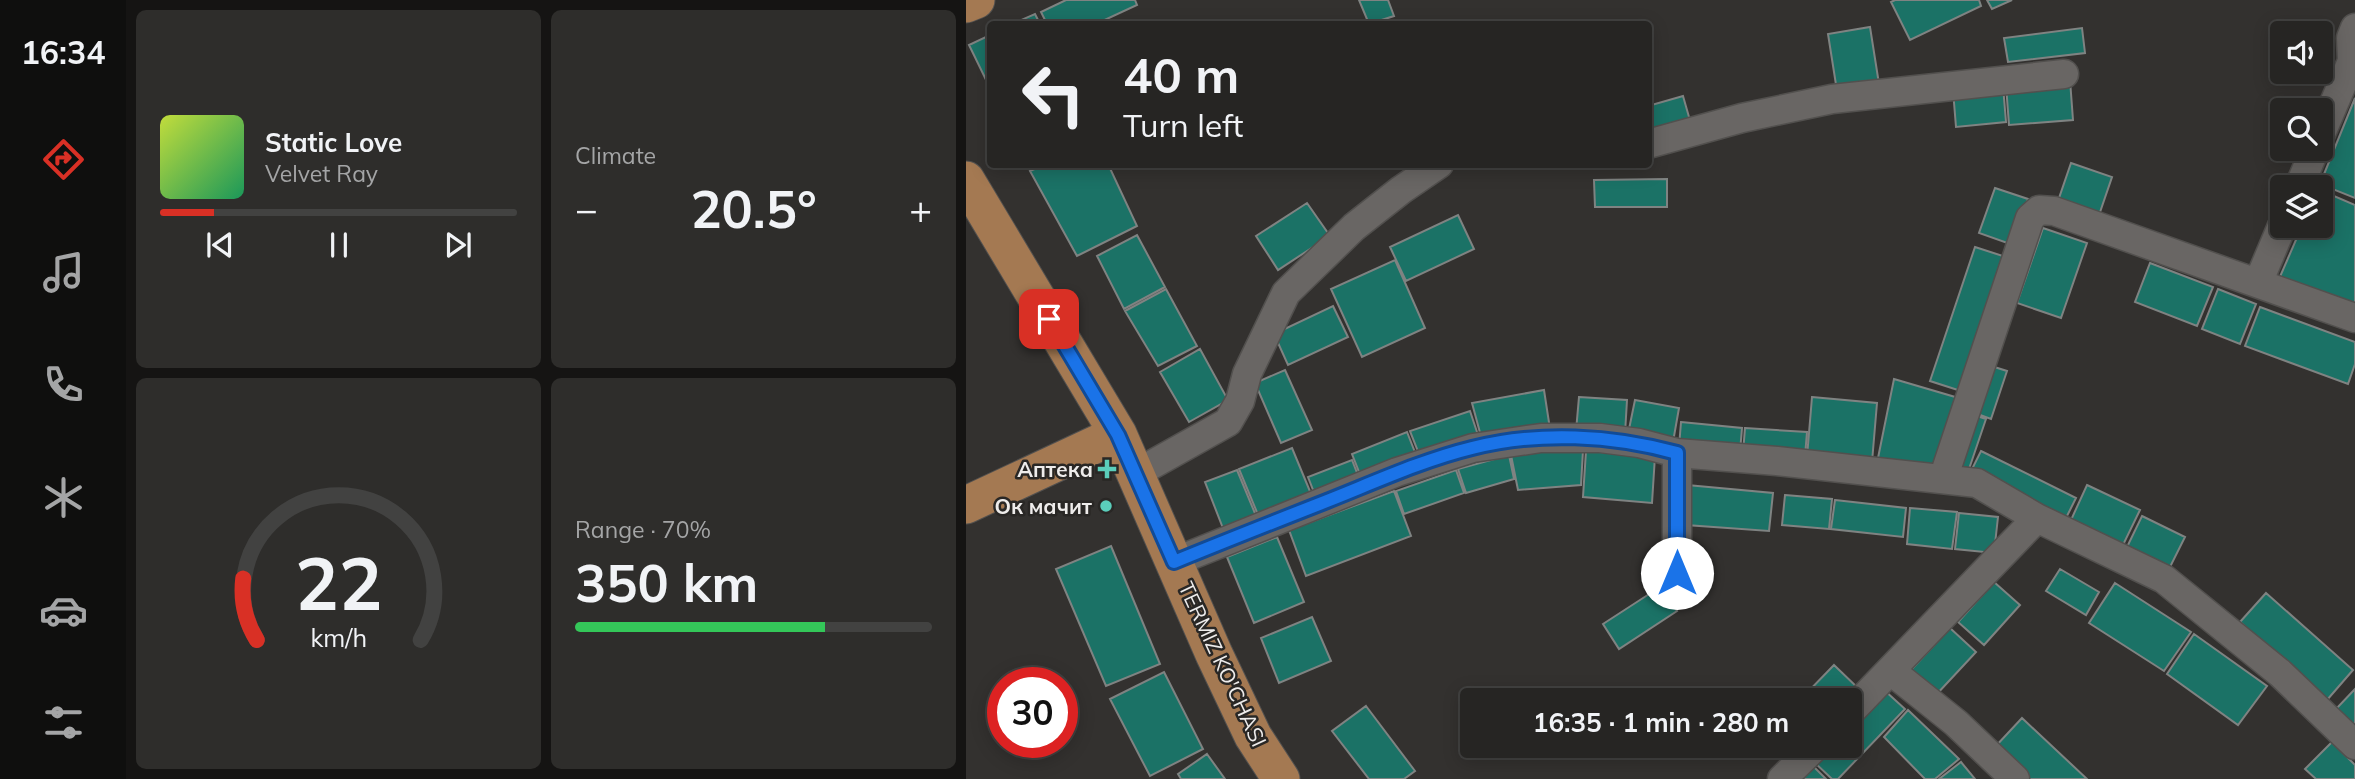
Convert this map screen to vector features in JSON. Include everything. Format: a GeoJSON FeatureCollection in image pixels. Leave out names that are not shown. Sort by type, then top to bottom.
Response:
{"type":"FeatureCollection","features":[{"type":"Feature","properties":{"kind":"main road","name":"TERMIZ KO'CHASI"},"geometry":{"type":"LineString","coordinates":[[966,180],[1118,435],[1137,473],[1214,654],[1253,736],[1281,779]]}},
{"type":"Feature","properties":{"kind":"main road"},"geometry":{"type":"LineString","coordinates":[[966,505],[1118,435]]}},
{"type":"Feature","properties":{"kind":"street"},"geometry":{"type":"LineString","coordinates":[[2333,106],[2352,61],[2354,35]]}},
{"type":"Feature","properties":{"kind":"street"},"geometry":{"type":"LineString","coordinates":[[1652,143],[1742,118],[1832,99],[2064,74]]}},
{"type":"Feature","properties":{"kind":"street"},"geometry":{"type":"LineString","coordinates":[[1137,473],[1228,422],[1240,401],[1247,374],[1286,293],[1354,227],[1433,168]]}},
{"type":"Feature","properties":{"kind":"street"},"geometry":{"type":"LineString","coordinates":[[1942,479],[2030,218],[2039,210],[2054,211],[2355,318]]}},
{"type":"Feature","properties":{"kind":"street"},"geometry":{"type":"LineString","coordinates":[[2258,283],[2277,238]]}},
{"type":"Feature","properties":{"kind":"street"},"geometry":{"type":"LineString","coordinates":[[1174,562],[1397,472],[1473,448],[1541,438],[1600,438],[1639,443],[1677,453],[1977,483],[2037,518],[2164,579],[2280,673],[2355,745]]}},
{"type":"Feature","properties":{"kind":"street"},"geometry":{"type":"LineString","coordinates":[[1667,578],[1677,573],[1677,453]]}},
{"type":"Feature","properties":{"kind":"street"},"geometry":{"type":"LineString","coordinates":[[1862,700],[2037,518]]}},
{"type":"Feature","properties":{"kind":"street"},"geometry":{"type":"LineString","coordinates":[[1891,671],[1956,723],[2015,779]]}},
{"type":"Feature","properties":{"kind":"street"},"geometry":{"type":"LineString","coordinates":[[1782,779],[1804,758]]}},
{"type":"Feature","properties":{"kind":"building"},"geometry":{"type":"Polygon","coordinates":[[[1066,0],[1135,0],[1137,5],[1102,21],[1046,21],[1041,12],[1066,0]]]}},
{"type":"Feature","properties":{"kind":"building"},"geometry":{"type":"Polygon","coordinates":[[[1359,0],[1388,0],[1394,16],[1368,21],[1359,0]]]}},
{"type":"Feature","properties":{"kind":"building"},"geometry":{"type":"Polygon","coordinates":[[[1979,0],[1981,6],[1910,40],[1891,2],[1979,0]]]}},
{"type":"Feature","properties":{"kind":"building"},"geometry":{"type":"Polygon","coordinates":[[[1987,0],[2012,0],[1992,9],[1987,0]]]}},
{"type":"Feature","properties":{"kind":"building"},"geometry":{"type":"Polygon","coordinates":[[[1035,14],[1038,21],[1019,21],[1035,14]]]}},
{"type":"Feature","properties":{"kind":"building"},"geometry":{"type":"Polygon","coordinates":[[[1870,27],[1879,84],[1837,91],[1828,34],[1870,27]]]}},
{"type":"Feature","properties":{"kind":"building"},"geometry":{"type":"Polygon","coordinates":[[[2082,28],[2085,53],[2008,62],[2004,38],[2082,28]]]}},
{"type":"Feature","properties":{"kind":"building"},"geometry":{"type":"Polygon","coordinates":[[[987,36],[987,82],[969,45],[987,36]]]}},
{"type":"Feature","properties":{"kind":"building"},"geometry":{"type":"Polygon","coordinates":[[[2070,80],[2073,120],[2009,125],[2006,85],[2070,80]]]}},
{"type":"Feature","properties":{"kind":"building"},"geometry":{"type":"Polygon","coordinates":[[[2003,86],[2006,122],[1956,127],[1953,90],[2003,86]]]}},
{"type":"Feature","properties":{"kind":"building"},"geometry":{"type":"Polygon","coordinates":[[[1683,96],[1691,124],[1652,135],[1652,105],[1683,96]]]}},
{"type":"Feature","properties":{"kind":"building"},"geometry":{"type":"Polygon","coordinates":[[[2355,98],[2355,198],[2333,189],[2333,175],[2324,175],[2329,161],[2333,161],[2333,152],[2355,98]]]}},
{"type":"Feature","properties":{"kind":"building"},"geometry":{"type":"Polygon","coordinates":[[[2071,163],[2112,177],[2098,218],[2057,204],[2071,163]]]}},
{"type":"Feature","properties":{"kind":"building"},"geometry":{"type":"Polygon","coordinates":[[[1037,168],[1110,168],[1137,226],[1077,256],[1030,171],[1037,168]]]}},
{"type":"Feature","properties":{"kind":"building"},"geometry":{"type":"Polygon","coordinates":[[[1667,179],[1667,207],[1595,207],[1594,180],[1667,179]]]}},
{"type":"Feature","properties":{"kind":"building"},"geometry":{"type":"Polygon","coordinates":[[[1995,188],[2028,199],[2013,245],[1979,233],[1995,188]]]}},
{"type":"Feature","properties":{"kind":"building"},"geometry":{"type":"Polygon","coordinates":[[[2333,196],[2355,205],[2355,308],[2279,279],[2297,238],[2333,238],[2333,196]]]}},
{"type":"Feature","properties":{"kind":"building"},"geometry":{"type":"Polygon","coordinates":[[[1307,203],[1330,236],[1278,270],[1256,236],[1307,203]]]}},
{"type":"Feature","properties":{"kind":"building"},"geometry":{"type":"Polygon","coordinates":[[[1458,215],[1474,249],[1406,281],[1390,247],[1458,215]]]}},
{"type":"Feature","properties":{"kind":"building"},"geometry":{"type":"Polygon","coordinates":[[[2043,228],[2087,243],[2061,318],[2017,303],[2043,228]]]}},
{"type":"Feature","properties":{"kind":"building"},"geometry":{"type":"Polygon","coordinates":[[[1137,235],[1165,287],[1124,309],[1097,256],[1137,235]]]}},
{"type":"Feature","properties":{"kind":"building"},"geometry":{"type":"Polygon","coordinates":[[[1975,247],[2009,258],[1964,392],[1930,381],[1975,247]]]}},
{"type":"Feature","properties":{"kind":"building"},"geometry":{"type":"Polygon","coordinates":[[[1395,260],[1425,328],[1362,357],[1331,289],[1395,260]]]}},
{"type":"Feature","properties":{"kind":"building"},"geometry":{"type":"Polygon","coordinates":[[[2150,263],[2213,287],[2197,326],[2135,302],[2150,263]]]}},
{"type":"Feature","properties":{"kind":"building"},"geometry":{"type":"Polygon","coordinates":[[[1166,289],[1197,346],[1158,366],[1125,311],[1166,289]]]}},
{"type":"Feature","properties":{"kind":"building"},"geometry":{"type":"Polygon","coordinates":[[[2218,289],[2256,304],[2240,344],[2202,329],[2218,289]]]}},
{"type":"Feature","properties":{"kind":"building"},"geometry":{"type":"Polygon","coordinates":[[[1333,306],[1348,337],[1288,365],[1274,334],[1333,306]]]}},
{"type":"Feature","properties":{"kind":"building"},"geometry":{"type":"Polygon","coordinates":[[[2260,307],[2355,342],[2355,364],[2348,384],[2245,346],[2260,307]]]}},
{"type":"Feature","properties":{"kind":"building"},"geometry":{"type":"Polygon","coordinates":[[[1200,349],[1228,400],[1189,422],[1160,372],[1200,349]]]}},
{"type":"Feature","properties":{"kind":"building"},"geometry":{"type":"Polygon","coordinates":[[[1988,365],[2007,371],[1991,419],[1972,412],[1988,365]]]}},
{"type":"Feature","properties":{"kind":"building"},"geometry":{"type":"Polygon","coordinates":[[[1285,370],[1312,430],[1281,443],[1255,383],[1285,370]]]}},
{"type":"Feature","properties":{"kind":"building"},"geometry":{"type":"Polygon","coordinates":[[[1894,379],[1962,399],[1938,470],[1877,463],[1894,379]]]}},
{"type":"Feature","properties":{"kind":"building"},"geometry":{"type":"Polygon","coordinates":[[[1544,390],[1550,429],[1482,440],[1472,403],[1544,390]]]}},
{"type":"Feature","properties":{"kind":"building"},"geometry":{"type":"Polygon","coordinates":[[[1579,397],[1627,400],[1625,434],[1576,431],[1579,397]]]}},
{"type":"Feature","properties":{"kind":"building"},"geometry":{"type":"Polygon","coordinates":[[[1812,397],[1877,403],[1872,462],[1807,457],[1812,397]]]}},
{"type":"Feature","properties":{"kind":"building"},"geometry":{"type":"Polygon","coordinates":[[[1635,400],[1679,408],[1673,442],[1628,434],[1635,400]]]}},
{"type":"Feature","properties":{"kind":"building"},"geometry":{"type":"Polygon","coordinates":[[[1470,411],[1480,441],[1421,459],[1410,431],[1470,411]]]}},
{"type":"Feature","properties":{"kind":"building"},"geometry":{"type":"Polygon","coordinates":[[[1971,414],[1986,419],[1969,469],[1954,464],[1971,414]]]}},
{"type":"Feature","properties":{"kind":"building"},"geometry":{"type":"Polygon","coordinates":[[[1681,422],[1742,428],[1740,452],[1679,447],[1681,422]]]}},
{"type":"Feature","properties":{"kind":"building"},"geometry":{"type":"Polygon","coordinates":[[[1745,428],[1807,432],[1805,456],[1743,453],[1745,428]]]}},
{"type":"Feature","properties":{"kind":"building"},"geometry":{"type":"Polygon","coordinates":[[[1407,432],[1418,460],[1363,482],[1352,454],[1407,432]]]}},
{"type":"Feature","properties":{"kind":"building"},"geometry":{"type":"Polygon","coordinates":[[[1292,448],[1314,501],[1261,522],[1239,469],[1292,448]]]}},
{"type":"Feature","properties":{"kind":"building"},"geometry":{"type":"Polygon","coordinates":[[[1546,448],[1583,450],[1581,485],[1518,490],[1511,455],[1546,448]]]}},
{"type":"Feature","properties":{"kind":"building"},"geometry":{"type":"Polygon","coordinates":[[[1586,451],[1655,456],[1652,503],[1583,497],[1586,451]]]}},
{"type":"Feature","properties":{"kind":"building"},"geometry":{"type":"Polygon","coordinates":[[[1981,451],[2076,498],[2066,518],[1971,471],[1981,451]]]}},
{"type":"Feature","properties":{"kind":"building"},"geometry":{"type":"Polygon","coordinates":[[[1509,455],[1514,479],[1466,493],[1458,469],[1509,455]]]}},
{"type":"Feature","properties":{"kind":"building"},"geometry":{"type":"Polygon","coordinates":[[[1352,460],[1361,483],[1317,500],[1308,477],[1352,460]]]}},
{"type":"Feature","properties":{"kind":"building"},"geometry":{"type":"Polygon","coordinates":[[[1237,470],[1259,523],[1226,536],[1205,482],[1237,470]]]}},
{"type":"Feature","properties":{"kind":"building"},"geometry":{"type":"Polygon","coordinates":[[[1456,470],[1464,493],[1404,514],[1396,491],[1456,470]]]}},
{"type":"Feature","properties":{"kind":"building"},"geometry":{"type":"Polygon","coordinates":[[[1687,485],[1773,493],[1769,531],[1686,525],[1687,485]]]}},
{"type":"Feature","properties":{"kind":"building"},"geometry":{"type":"Polygon","coordinates":[[[2087,485],[2140,510],[2123,545],[2071,520],[2087,485]]]}},
{"type":"Feature","properties":{"kind":"building"},"geometry":{"type":"Polygon","coordinates":[[[1394,491],[1411,536],[1306,576],[1289,530],[1394,491]]]}},
{"type":"Feature","properties":{"kind":"building"},"geometry":{"type":"Polygon","coordinates":[[[1785,495],[1832,499],[1829,529],[1782,525],[1785,495]]]}},
{"type":"Feature","properties":{"kind":"building"},"geometry":{"type":"Polygon","coordinates":[[[1835,500],[1906,508],[1903,537],[1831,529],[1835,500]]]}},
{"type":"Feature","properties":{"kind":"building"},"geometry":{"type":"Polygon","coordinates":[[[1910,508],[1957,512],[1952,549],[1907,544],[1910,508]]]}},
{"type":"Feature","properties":{"kind":"building"},"geometry":{"type":"Polygon","coordinates":[[[1959,513],[1998,517],[1994,553],[1955,549],[1959,513]]]}},
{"type":"Feature","properties":{"kind":"building"},"geometry":{"type":"Polygon","coordinates":[[[2142,516],[2185,537],[2170,567],[2127,547],[2142,516]]]}},
{"type":"Feature","properties":{"kind":"building"},"geometry":{"type":"Polygon","coordinates":[[[1277,537],[1304,602],[1254,623],[1227,557],[1277,537]]]}},
{"type":"Feature","properties":{"kind":"building"},"geometry":{"type":"Polygon","coordinates":[[[1111,546],[1160,664],[1106,686],[1056,569],[1111,546]]]}},
{"type":"Feature","properties":{"kind":"building"},"geometry":{"type":"Polygon","coordinates":[[[2060,569],[2099,592],[2086,615],[2046,591],[2060,569]]]}},
{"type":"Feature","properties":{"kind":"building"},"geometry":{"type":"Polygon","coordinates":[[[1994,582],[2020,605],[1984,645],[1958,622],[1994,582]]]}},
{"type":"Feature","properties":{"kind":"building"},"geometry":{"type":"Polygon","coordinates":[[[2115,583],[2191,632],[2164,671],[2089,623],[2115,583]]]}},
{"type":"Feature","properties":{"kind":"building"},"geometry":{"type":"Polygon","coordinates":[[[1660,587],[1677,611],[1619,649],[1603,624],[1660,587]]]}},
{"type":"Feature","properties":{"kind":"building"},"geometry":{"type":"Polygon","coordinates":[[[2266,593],[2353,670],[2327,700],[2240,622],[2266,593]]]}},
{"type":"Feature","properties":{"kind":"building"},"geometry":{"type":"Polygon","coordinates":[[[1312,617],[1331,661],[1279,683],[1261,638],[1312,617]]]}},
{"type":"Feature","properties":{"kind":"building"},"geometry":{"type":"Polygon","coordinates":[[[1950,628],[1976,652],[1935,696],[1909,672],[1950,628]]]}},
{"type":"Feature","properties":{"kind":"building"},"geometry":{"type":"Polygon","coordinates":[[[2194,634],[2267,686],[2238,725],[2167,674],[2194,634]]]}},
{"type":"Feature","properties":{"kind":"building"},"geometry":{"type":"Polygon","coordinates":[[[1834,665],[1858,688],[1812,688],[1834,665]]]}},
{"type":"Feature","properties":{"kind":"building"},"geometry":{"type":"Polygon","coordinates":[[[1164,672],[1203,749],[1150,776],[1110,699],[1164,672]]]}},
{"type":"Feature","properties":{"kind":"building"},"geometry":{"type":"Polygon","coordinates":[[[1883,689],[1905,709],[1862,754],[1862,711],[1883,689]]]}},
{"type":"Feature","properties":{"kind":"building"},"geometry":{"type":"Polygon","coordinates":[[[2355,689],[2355,728],[2336,709],[2355,689]]]}},
{"type":"Feature","properties":{"kind":"building"},"geometry":{"type":"Polygon","coordinates":[[[1366,706],[1415,771],[1404,779],[1369,779],[1332,731],[1366,706]]]}},
{"type":"Feature","properties":{"kind":"building"},"geometry":{"type":"Polygon","coordinates":[[[1908,710],[1959,759],[1935,779],[1925,779],[1884,737],[1908,710]]]}},
{"type":"Feature","properties":{"kind":"building"},"geometry":{"type":"Polygon","coordinates":[[[2022,718],[2087,779],[2027,779],[1994,748],[2022,718]]]}},
{"type":"Feature","properties":{"kind":"building"},"geometry":{"type":"Polygon","coordinates":[[[2332,742],[2355,765],[2355,779],[2316,779],[2305,769],[2332,742]]]}},
{"type":"Feature","properties":{"kind":"building"},"geometry":{"type":"Polygon","coordinates":[[[1207,754],[1225,779],[1181,779],[1178,774],[1207,754]]]}},
{"type":"Feature","properties":{"kind":"building"},"geometry":{"type":"Polygon","coordinates":[[[1816,758],[1858,758],[1838,779],[1832,779],[1813,761],[1816,758]]]}},
{"type":"Feature","properties":{"kind":"building"},"geometry":{"type":"Polygon","coordinates":[[[1961,762],[1975,779],[1939,779],[1961,762]]]}},
{"type":"Feature","properties":{"kind":"building"},"geometry":{"type":"Polygon","coordinates":[[[1811,764],[1826,779],[1796,779],[1811,764]]]}},
{"type":"Feature","properties":{"kind":"place","name":"Аптека"},"geometry":{"type":"Point","coordinates":[1107,469]}},
{"type":"Feature","properties":{"kind":"place","name":"Ок мачит"},"geometry":{"type":"Point","coordinates":[1106,506]}},
{"type":"Feature","properties":{"kind":"route"},"geometry":{"type":"LineString","coordinates":[[1049,319],[1118,435],[1174,562],[1397,472],[1473,448],[1541,438],[1600,438],[1639,443],[1677,453],[1677,573]]}}]}
